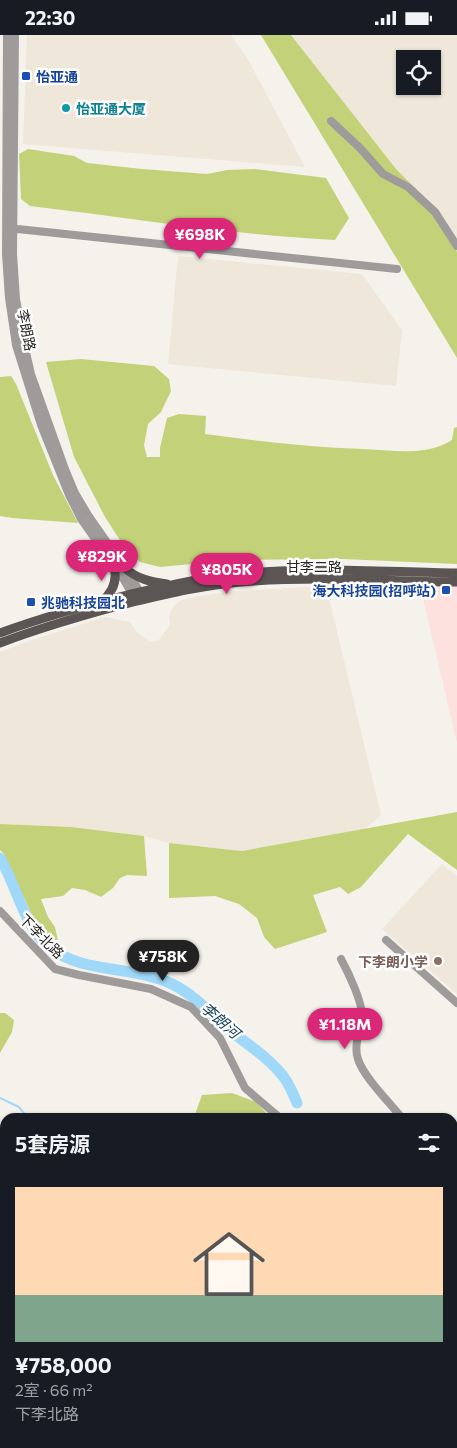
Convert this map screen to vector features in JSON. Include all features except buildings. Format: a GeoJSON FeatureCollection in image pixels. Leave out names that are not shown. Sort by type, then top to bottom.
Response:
{"type":"FeatureCollection","features":[{"type":"Feature","properties":{"kind":"main road"},"geometry":{"type":"LineString","coordinates":[[100,602],[112,590],[115,570],[113,563]]}},
{"type":"Feature","properties":{"kind":"main road"},"geometry":{"type":"LineString","coordinates":[[125,568],[144,580],[177,584]]}},
{"type":"Feature","properties":{"kind":"main road","name":"甘李二路"},"geometry":{"type":"LineString","coordinates":[[0,643],[177,584],[232,575],[276,571],[457,573]]}},
{"type":"Feature","properties":{"kind":"main road","name":"甘李二路"},"geometry":{"type":"LineString","coordinates":[[0,633],[100,602],[214,585],[277,580],[457,582]]}},
{"type":"Feature","properties":{"kind":"street","name":"李朗路"},"geometry":{"type":"LineString","coordinates":[[8,35],[10,229],[13,276],[24,344],[32,374],[75,493],[125,568],[138,597]]}},
{"type":"Feature","properties":{"kind":"street","name":"李朗路"},"geometry":{"type":"LineString","coordinates":[[15,35],[8,298],[16,345],[25,376],[68,495],[81,519],[138,597]]}},
{"type":"Feature","properties":{"kind":"street"},"geometry":{"type":"LineString","coordinates":[[331,121],[360,148],[383,174],[408,187],[435,212],[457,246]]}},
{"type":"Feature","properties":{"kind":"street"},"geometry":{"type":"LineString","coordinates":[[10,229],[397,269]]}},
{"type":"Feature","properties":{"kind":"street","name":"下李北路"},"geometry":{"type":"LineString","coordinates":[[0,911],[55,969],[151,989],[191,1007],[220,1038],[245,1088],[274,1113]]}},
{"type":"Feature","properties":{"kind":"street"},"geometry":{"type":"LineString","coordinates":[[386,940],[457,1003]]}},
{"type":"Feature","properties":{"kind":"street"},"geometry":{"type":"LineString","coordinates":[[341,959],[353,983],[361,1010],[356,1050],[357,1058],[367,1075],[398,1113]]}},
{"type":"Feature","properties":{"kind":"shaded area"},"geometry":{"type":"Polygon","coordinates":[[[27,35],[231,35],[246,56],[305,167],[23,144],[27,35]]]}},
{"type":"Feature","properties":{"kind":"shaded area"},"geometry":{"type":"Polygon","coordinates":[[[291,35],[457,35],[457,252],[424,197],[396,169],[291,35]]]}},
{"type":"Feature","properties":{"kind":"shaded area"},"geometry":{"type":"Polygon","coordinates":[[[178,256],[362,274],[402,330],[396,386],[168,364],[178,256]]]}},
{"type":"Feature","properties":{"kind":"shaded area"},"geometry":{"type":"Polygon","coordinates":[[[457,568],[457,743],[417,573],[457,568]]]}},
{"type":"Feature","properties":{"kind":"shaded area"},"geometry":{"type":"Polygon","coordinates":[[[320,588],[326,593],[330,602],[381,815],[364,830],[242,851],[169,843],[144,836],[71,827],[0,824],[0,652],[105,617],[130,622],[137,632],[150,642],[158,641],[170,625],[169,616],[172,609],[178,602],[187,598],[235,591],[320,588]]]}},
{"type":"Feature","properties":{"kind":"shaded area","name":"下李朗小学"},"geometry":{"type":"Polygon","coordinates":[[[442,864],[457,876],[457,994],[382,929],[442,864]]]}},
{"type":"Feature","properties":{"kind":"green space"},"geometry":{"type":"Polygon","coordinates":[[[261,35],[291,35],[396,169],[424,197],[457,252],[457,358],[261,35]]]}},
{"type":"Feature","properties":{"kind":"green space"},"geometry":{"type":"Polygon","coordinates":[[[28,149],[74,156],[87,163],[142,169],[207,174],[227,170],[255,169],[326,178],[349,218],[335,240],[220,230],[30,206],[21,199],[19,154],[28,149]]]}},
{"type":"Feature","properties":{"kind":"green space"},"geometry":{"type":"Polygon","coordinates":[[[81,359],[154,366],[169,379],[171,391],[161,412],[148,424],[144,445],[147,457],[160,457],[160,448],[167,418],[179,414],[206,416],[205,434],[303,445],[396,451],[420,451],[442,445],[452,440],[454,428],[457,427],[457,564],[343,559],[235,560],[160,567],[140,562],[125,548],[105,517],[74,457],[46,362],[81,359]]]}},
{"type":"Feature","properties":{"kind":"green space"},"geometry":{"type":"Polygon","coordinates":[[[11,376],[53,475],[78,523],[0,516],[0,377],[11,376]]]}},
{"type":"Feature","properties":{"kind":"green space"},"geometry":{"type":"Polygon","coordinates":[[[457,812],[457,870],[408,834],[361,887],[348,894],[340,887],[313,895],[327,932],[275,949],[264,937],[257,918],[239,904],[215,896],[169,898],[169,843],[242,851],[457,812]]]}},
{"type":"Feature","properties":{"kind":"green space"},"geometry":{"type":"Polygon","coordinates":[[[0,824],[71,827],[144,836],[147,876],[127,875],[120,878],[113,888],[101,897],[85,890],[72,888],[63,896],[41,899],[48,917],[55,927],[59,945],[43,931],[31,913],[4,854],[0,850],[0,824]]]}},
{"type":"Feature","properties":{"kind":"green space"},"geometry":{"type":"Polygon","coordinates":[[[0,1013],[5,1013],[14,1020],[12,1032],[0,1053],[0,1013]]]}},
{"type":"Feature","properties":{"kind":"green space"},"geometry":{"type":"Polygon","coordinates":[[[232,1093],[256,1102],[266,1113],[195,1113],[202,1095],[232,1093]]]}},
{"type":"Feature","properties":{"kind":"waterway","name":"李朗河"},"geometry":{"type":"LineString","coordinates":[[0,858],[33,928],[49,947],[76,961],[151,976],[183,990],[271,1063],[285,1079],[297,1103]]}},
{"type":"Feature","properties":{"kind":"waterway"},"geometry":{"type":"LineString","coordinates":[[0,1098],[19,1107],[24,1113]]}},
{"type":"Feature","properties":{"kind":"place","name":"怡亚通"},"geometry":{"type":"Point","coordinates":[26,76]}},
{"type":"Feature","properties":{"kind":"place","name":"怡亚通大厦"},"geometry":{"type":"Point","coordinates":[66,108]}},
{"type":"Feature","properties":{"kind":"place","name":"海大科技园(招呼站)"},"geometry":{"type":"Point","coordinates":[446,590]}},
{"type":"Feature","properties":{"kind":"place","name":"兆驰科技园北"},"geometry":{"type":"Point","coordinates":[31,602]}},
{"type":"Feature","properties":{"kind":"place","name":"下李朗小学"},"geometry":{"type":"Point","coordinates":[438,961]}}]}
